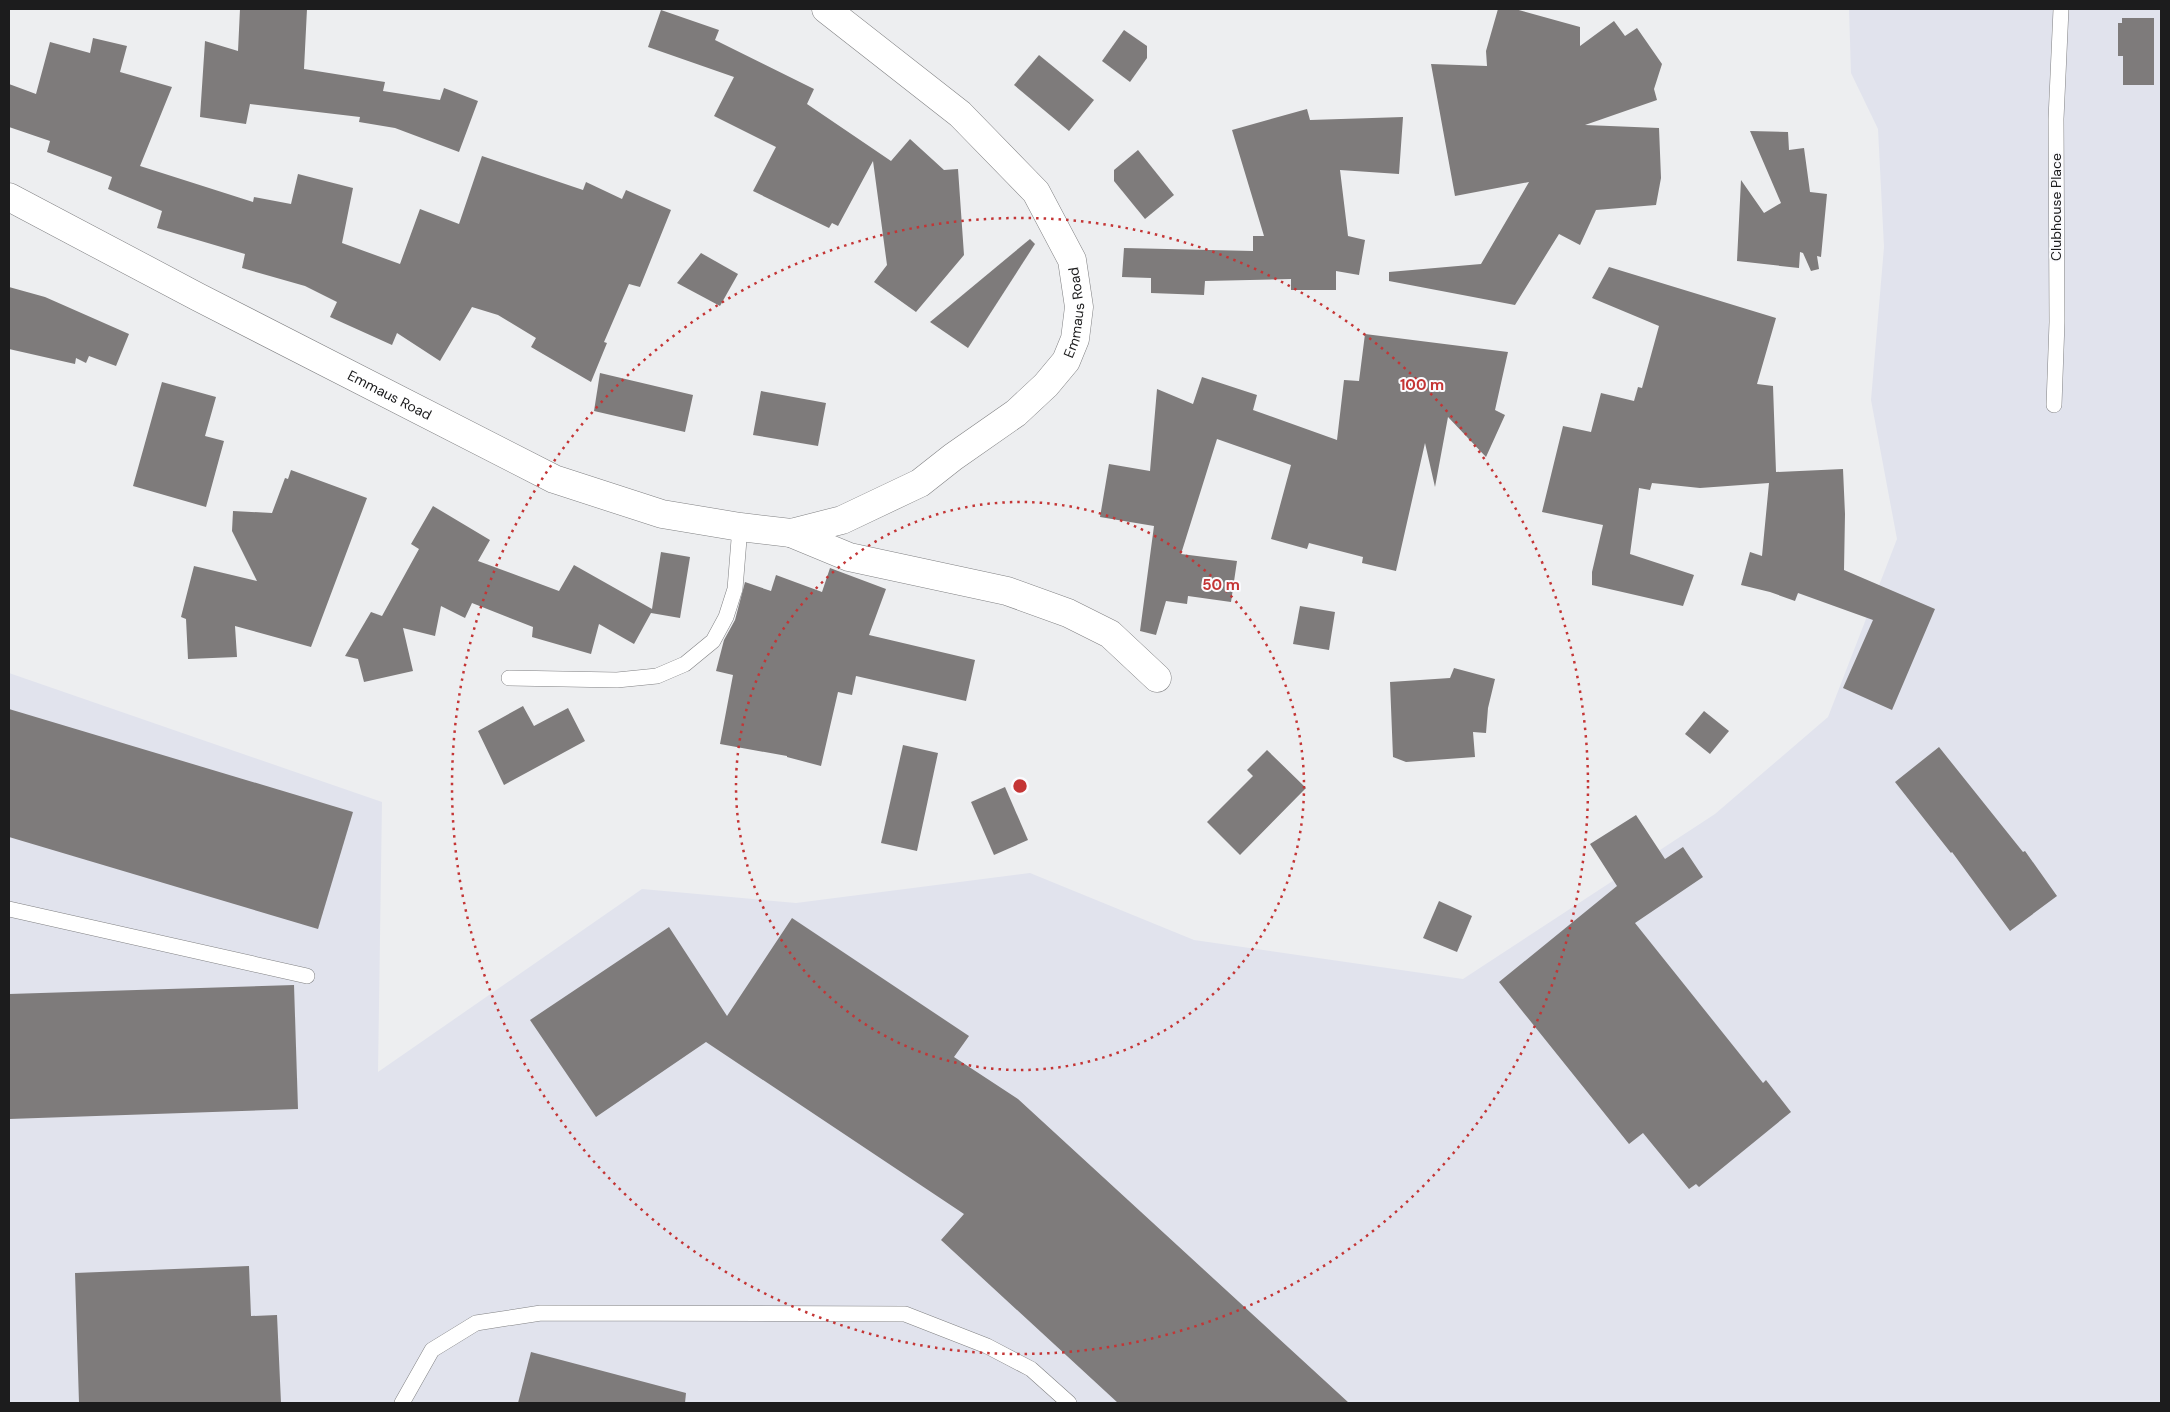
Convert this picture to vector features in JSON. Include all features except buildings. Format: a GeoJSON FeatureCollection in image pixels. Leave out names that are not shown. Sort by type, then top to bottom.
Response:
{"type":"FeatureCollection","features":[{"type":"Feature","properties":{"kind":"street","name":"Emmaus Road"},"geometry":{"type":"LineString","coordinates":[[791,533],[842,520],[920,483],[953,457],[1016,413],[1046,385],[1066,361],[1075,339],[1079,307],[1072,260],[1036,192],[960,114],[826,9]]}},
{"type":"Feature","properties":{"kind":"street","name":"Emmaus Road"},"geometry":{"type":"LineString","coordinates":[[9,197],[198,297],[554,478],[662,514],[791,533],[849,557],[1007,592],[1068,614],[1110,634],[1157,678]]}},
{"type":"Feature","properties":{"kind":"lane","name":"Clubhouse Place"},"geometry":{"type":"LineString","coordinates":[[2054,405],[2057,322],[2056,119],[2061,9]]}},
{"type":"Feature","properties":{"kind":"lane"},"geometry":{"type":"LineString","coordinates":[[509,678],[617,680],[657,676],[686,664],[713,640],[726,617],[735,589],[740,527]]}},
{"type":"Feature","properties":{"kind":"lane"},"geometry":{"type":"LineString","coordinates":[[9,909],[307,976]]}},
{"type":"Feature","properties":{"kind":"lane"},"geometry":{"type":"LineString","coordinates":[[402,1403],[432,1350],[476,1323],[540,1313],[905,1314],[987,1346],[1031,1369],[1069,1403]]}},
{"type":"Feature","properties":{"kind":"shaded area"},"geometry":{"type":"Polygon","coordinates":[[[1849,9],[2161,9],[2161,1403],[9,1403],[9,673],[382,802],[378,1072],[642,889],[796,903],[1030,873],[1194,940],[1463,979],[1715,814],[1828,717],[1897,539],[1871,400],[1884,247],[1878,129],[1851,73],[1849,9]]]}}]}
